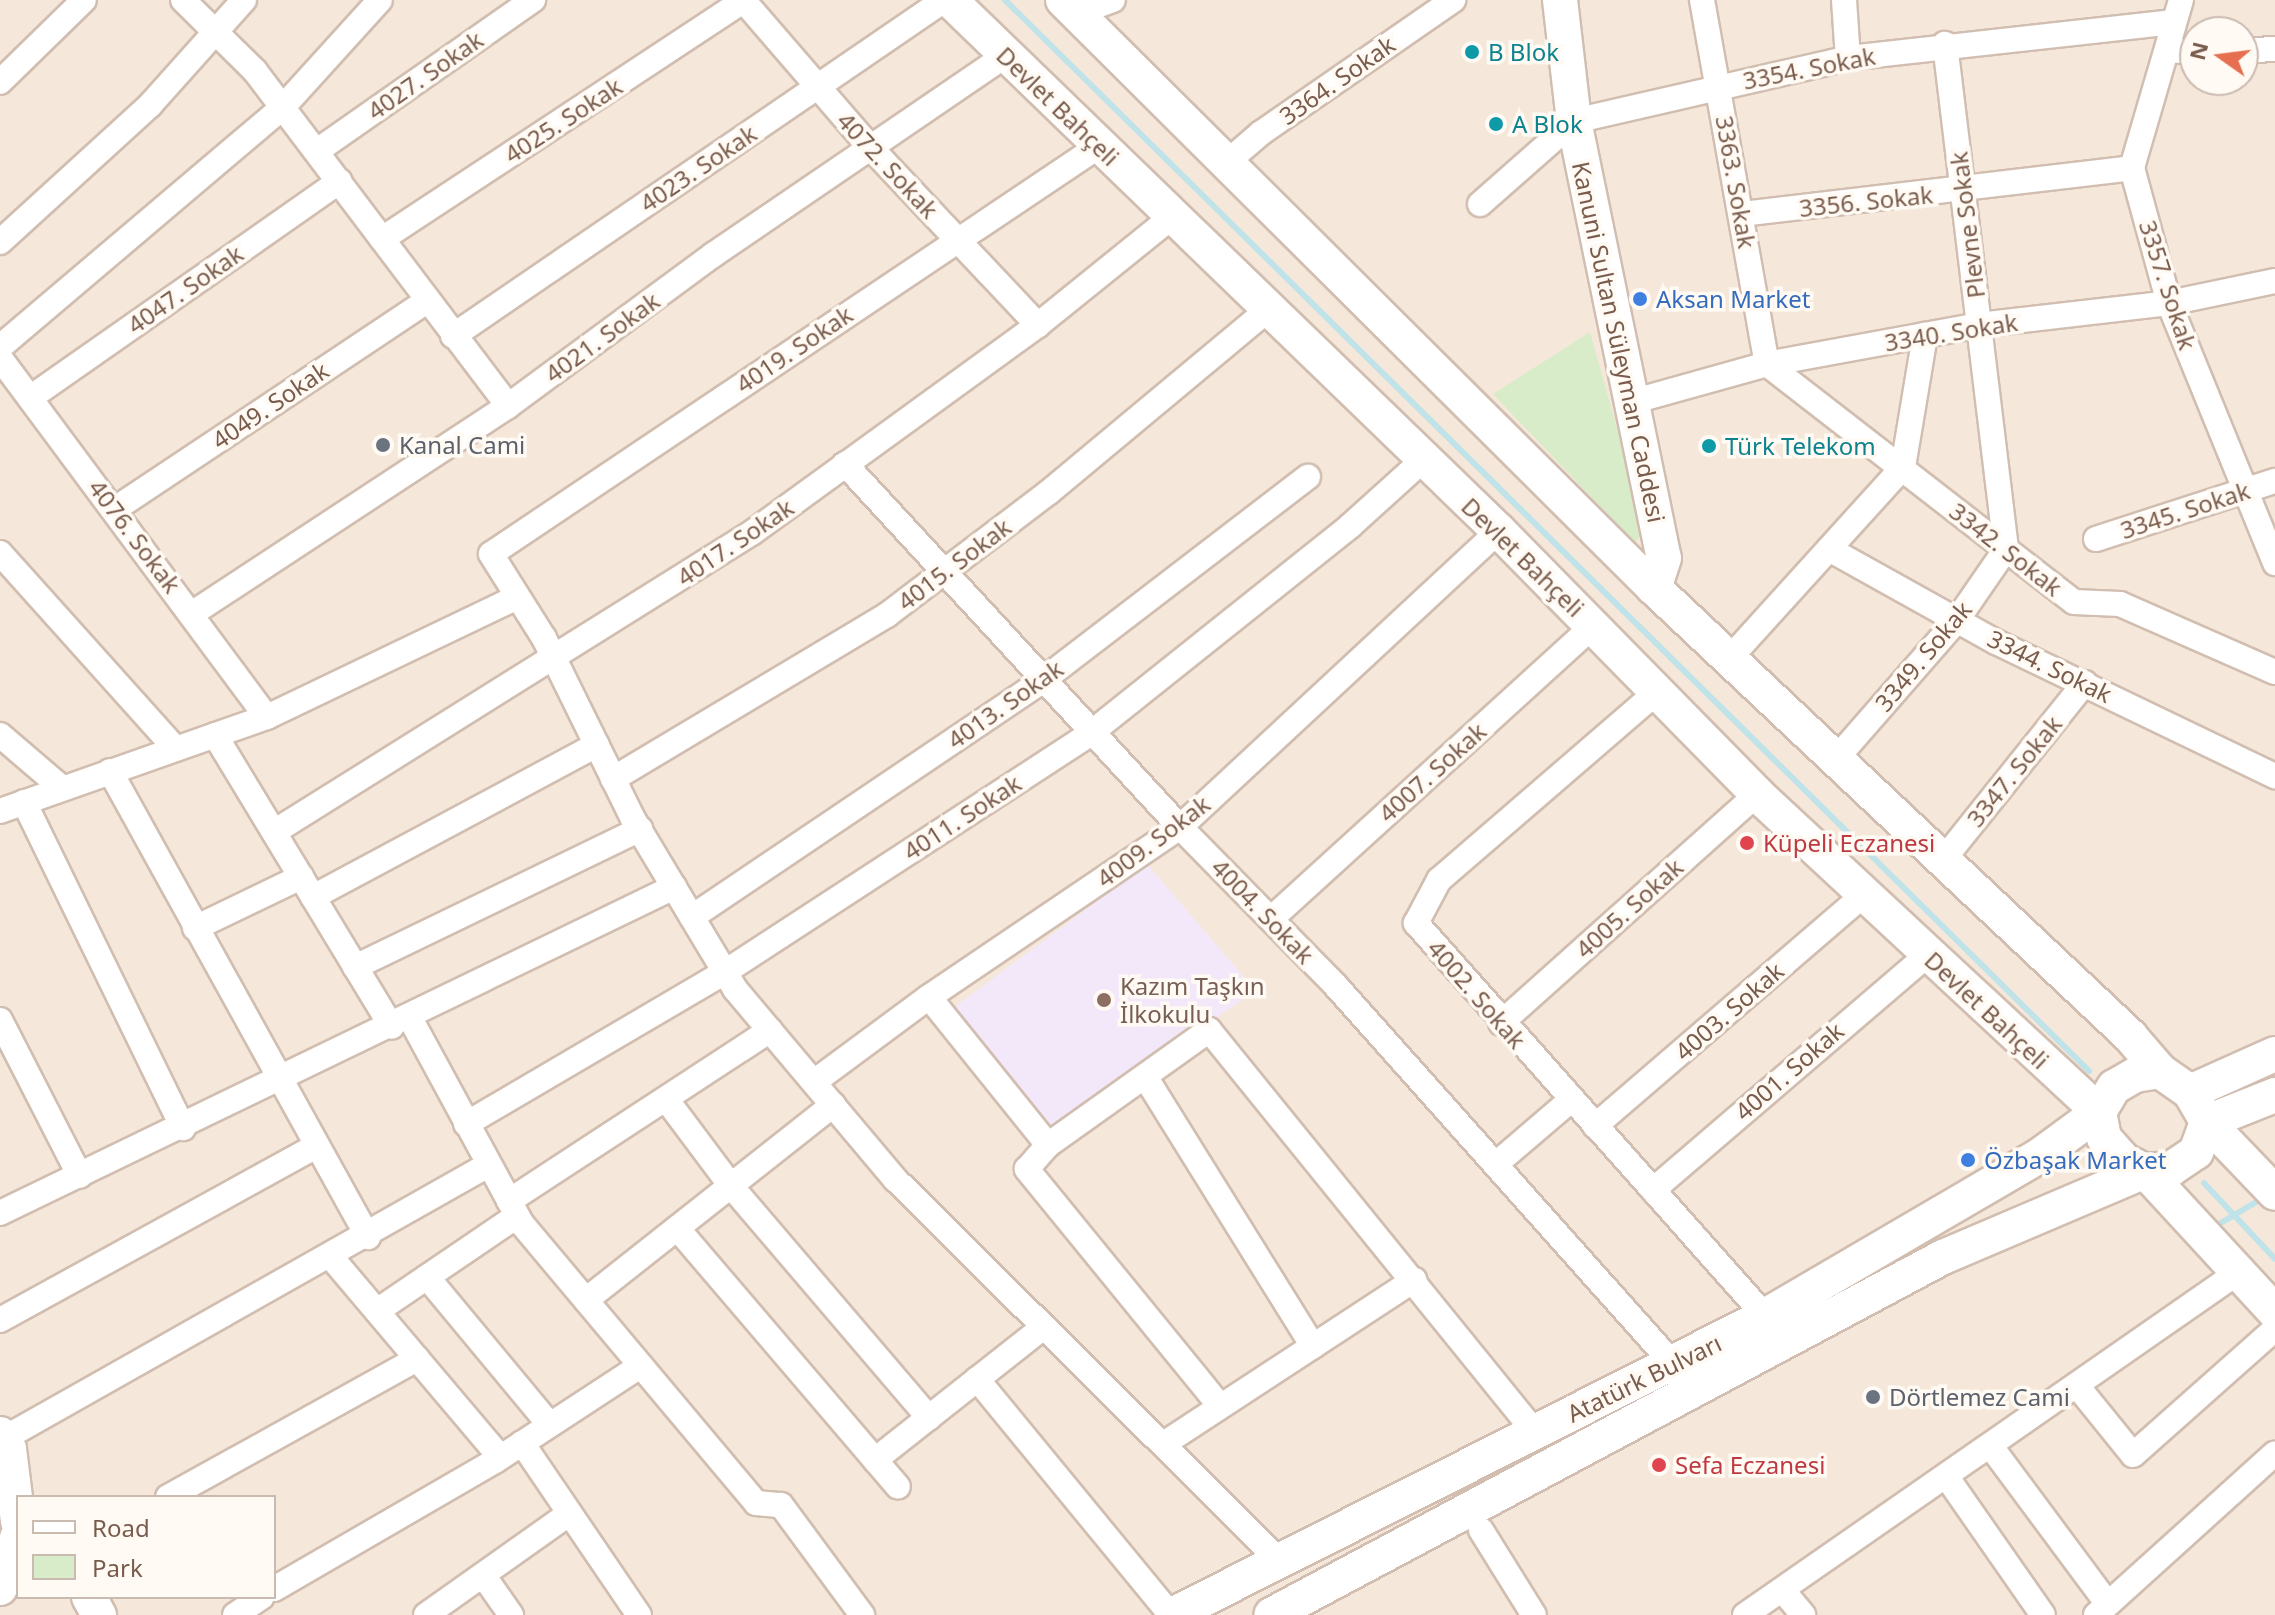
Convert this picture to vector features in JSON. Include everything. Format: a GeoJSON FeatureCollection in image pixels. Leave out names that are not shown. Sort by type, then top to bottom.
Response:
{"type":"FeatureCollection","features":[{"type":"Feature","properties":{"kind":"street"},"geometry":{"type":"LineString","coordinates":[[0,82],[84,0]]}},
{"type":"Feature","properties":{"kind":"street"},"geometry":{"type":"LineString","coordinates":[[183,0],[283,107],[340,181],[425,302],[508,406]]}},
{"type":"Feature","properties":{"kind":"street"},"geometry":{"type":"LineString","coordinates":[[0,242],[150,105],[244,0]]}},
{"type":"Feature","properties":{"kind":"street"},"geometry":{"type":"LineString","coordinates":[[0,347],[283,107],[380,0]]}},
{"type":"Feature","properties":{"kind":"street","name":"4027. Sokak"},"geometry":{"type":"LineString","coordinates":[[317,151],[533,0]]}},
{"type":"Feature","properties":{"kind":"street","name":"4072. Sokak"},"geometry":{"type":"LineString","coordinates":[[744,0],[870,147],[1038,325]]}},
{"type":"Feature","properties":{"kind":"street","name":"4025. Sokak"},"geometry":{"type":"LineString","coordinates":[[382,239],[744,0]]}},
{"type":"Feature","properties":{"kind":"street","name":"Devlet Bahçeli"},"geometry":{"type":"LineString","coordinates":[[947,0],[1266,311],[1499,531],[1757,794],[2099,1112]]}},
{"type":"Feature","properties":{"kind":"street","name":"4023. Sokak"},"geometry":{"type":"LineString","coordinates":[[453,336],[947,0]]}},
{"type":"Feature","properties":{"kind":"street"},"geometry":{"type":"LineString","coordinates":[[1070,7],[1113,0]]}},
{"type":"Feature","properties":{"kind":"street","name":"3364. Sokak"},"geometry":{"type":"LineString","coordinates":[[1225,164],[1261,133],[1453,0]]}},
{"type":"Feature","properties":{"kind":"street","name":"Kanuni Sultan Süleyman Caddesi"},"geometry":{"type":"LineString","coordinates":[[1560,0],[1574,121],[1664,558],[1654,588]]}},
{"type":"Feature","properties":{"kind":"street","name":"3363. Sokak"},"geometry":{"type":"LineString","coordinates":[[1702,0],[1767,364]]}},
{"type":"Feature","properties":{"kind":"street"},"geometry":{"type":"LineString","coordinates":[[1844,0],[1848,58]]}},
{"type":"Feature","properties":{"kind":"street"},"geometry":{"type":"LineString","coordinates":[[1070,7],[1654,588],[2130,1036],[2160,1071],[2190,1092],[2207,1122],[2269,1187]]}},
{"type":"Feature","properties":{"kind":"street"},"geometry":{"type":"LineString","coordinates":[[2132,168],[2177,11]]}},
{"type":"Feature","properties":{"kind":"street","name":"3354. Sokak"},"geometry":{"type":"LineString","coordinates":[[1480,204],[1574,121],[1848,58],[2177,11]]}},
{"type":"Feature","properties":{"kind":"street","name":"Plevne Sokak"},"geometry":{"type":"LineString","coordinates":[[1945,44],[2006,549]]}},
{"type":"Feature","properties":{"kind":"street"},"geometry":{"type":"LineString","coordinates":[[2167,50],[2179,51]]}},
{"type":"Feature","properties":{"kind":"street","name":"4021. Sokak"},"geometry":{"type":"LineString","coordinates":[[193,613],[508,406],[870,147],[1006,55]]}},
{"type":"Feature","properties":{"kind":"street","name":"4019. Sokak"},"geometry":{"type":"LineString","coordinates":[[517,597],[491,554],[1099,146]]}},
{"type":"Feature","properties":{"kind":"street","name":"3356. Sokak"},"geometry":{"type":"LineString","coordinates":[[1742,214],[1963,191],[2132,168]]}},
{"type":"Feature","properties":{"kind":"street","name":"3357. Sokak"},"geometry":{"type":"LineString","coordinates":[[2132,168],[2169,303],[2275,563]]}},
{"type":"Feature","properties":{"kind":"street","name":"4047. Sokak"},"geometry":{"type":"LineString","coordinates":[[30,398],[340,181]]}},
{"type":"Feature","properties":{"kind":"street","name":"4017. Sokak"},"geometry":{"type":"LineString","coordinates":[[274,832],[555,660],[753,532],[1038,325],[1172,217]]}},
{"type":"Feature","properties":{"kind":"street","name":"3340. Sokak"},"geometry":{"type":"LineString","coordinates":[[1631,402],[1767,364],[1979,325],[2169,303],[2275,281]]}},
{"type":"Feature","properties":{"kind":"street","name":"4049. Sokak"},"geometry":{"type":"LineString","coordinates":[[115,509],[425,302]]}},
{"type":"Feature","properties":{"kind":"street","name":"4015. Sokak"},"geometry":{"type":"LineString","coordinates":[[613,779],[887,615],[1049,492],[1266,311]]}},
{"type":"Feature","properties":{"kind":"street"},"geometry":{"type":"LineString","coordinates":[[1729,659],[1903,467],[1925,335]]}},
{"type":"Feature","properties":{"kind":"street","name":"4076. Sokak"},"geometry":{"type":"LineString","coordinates":[[0,358],[193,613],[267,717]]}},
{"type":"Feature","properties":{"kind":"street","name":"3342. Sokak"},"geometry":{"type":"LineString","coordinates":[[1767,364],[2074,602],[2120,604],[2275,672]]}},
{"type":"Feature","properties":{"kind":"street","name":"4011. Sokak"},"geometry":{"type":"LineString","coordinates":[[466,1124],[725,972],[1091,733],[1350,526],[1422,461]]}},
{"type":"Feature","properties":{"kind":"street","name":"4004. Sokak"},"geometry":{"type":"LineString","coordinates":[[845,464],[1091,733],[1272,918],[1674,1365]]}},
{"type":"Feature","properties":{"kind":"street","name":"4013. Sokak"},"geometry":{"type":"LineString","coordinates":[[692,917],[1043,680],[1308,477]]}},
{"type":"Feature","properties":{"kind":"street","name":"3345. Sokak"},"geometry":{"type":"LineString","coordinates":[[2096,539],[2275,481]]}},
{"type":"Feature","properties":{"kind":"street","name":"4009. Sokak"},"geometry":{"type":"LineString","coordinates":[[814,1082],[929,997],[1180,827],[1499,531]]}},
{"type":"Feature","properties":{"kind":"street","name":"3344. Sokak"},"geometry":{"type":"LineString","coordinates":[[1829,549],[1957,620],[2275,776]]}},
{"type":"Feature","properties":{"kind":"street","name":"3349. Sokak"},"geometry":{"type":"LineString","coordinates":[[1835,760],[1957,620],[2006,549]]}},
{"type":"Feature","properties":{"kind":"street"},"geometry":{"type":"LineString","coordinates":[[0,553],[176,749]]}},
{"type":"Feature","properties":{"kind":"street"},"geometry":{"type":"LineString","coordinates":[[0,811],[267,717],[517,597],[555,660],[640,829],[725,972],[770,1030],[896,1180],[1042,1328],[1165,1443],[1280,1561]]}},
{"type":"Feature","properties":{"kind":"street","name":"4007. Sokak"},"geometry":{"type":"LineString","coordinates":[[1272,918],[1593,626]]}},
{"type":"Feature","properties":{"kind":"street","name":"3347. Sokak"},"geometry":{"type":"LineString","coordinates":[[1943,860],[2085,683]]}},
{"type":"Feature","properties":{"kind":"street","name":"4002. Sokak"},"geometry":{"type":"LineString","coordinates":[[1658,691],[1439,880],[1416,923],[1501,1023],[1765,1316]]}},
{"type":"Feature","properties":{"kind":"street"},"geometry":{"type":"LineString","coordinates":[[0,735],[62,788]]}},
{"type":"Feature","properties":{"kind":"street"},"geometry":{"type":"LineString","coordinates":[[215,735],[355,967],[401,1022],[466,1124],[513,1208],[640,1366],[756,1503],[781,1505],[862,1615]]}},
{"type":"Feature","properties":{"kind":"street"},"geometry":{"type":"LineString","coordinates":[[195,928],[307,887],[597,745]]}},
{"type":"Feature","properties":{"kind":"street"},"geometry":{"type":"LineString","coordinates":[[110,771],[368,1237]]}},
{"type":"Feature","properties":{"kind":"street","name":"4005. Sokak"},"geometry":{"type":"LineString","coordinates":[[1501,1023],[1757,794]]}},
{"type":"Feature","properties":{"kind":"street"},"geometry":{"type":"LineString","coordinates":[[24,802],[183,1128]]}},
{"type":"Feature","properties":{"kind":"street"},"geometry":{"type":"LineString","coordinates":[[355,967],[640,829]]}},
{"type":"Feature","properties":{"kind":"street"},"geometry":{"type":"LineString","coordinates":[[0,1213],[280,1082],[674,887]]}},
{"type":"Feature","properties":{"kind":"street","name":"4003. Sokak"},"geometry":{"type":"LineString","coordinates":[[1595,1126],[1864,895]]}},
{"type":"Feature","properties":{"kind":"street","name":"4001. Sokak"},"geometry":{"type":"LineString","coordinates":[[1653,1190],[1927,955]]}},
{"type":"Feature","properties":{"kind":"street"},"geometry":{"type":"LineString","coordinates":[[929,997],[1048,1145]]}},
{"type":"Feature","properties":{"kind":"street"},"geometry":{"type":"LineString","coordinates":[[0,1020],[80,1176]]}},
{"type":"Feature","properties":{"kind":"street"},"geometry":{"type":"LineString","coordinates":[[377,1311],[427,1277],[513,1208],[666,1099],[770,1030]]}},
{"type":"Feature","properties":{"kind":"street"},"geometry":{"type":"LineString","coordinates":[[1220,1406],[1027,1169],[1048,1145],[1146,1078],[1209,1030],[1534,1431]]}},
{"type":"Feature","properties":{"kind":"street"},"geometry":{"type":"LineString","coordinates":[[2190,1092],[2275,1054]]}},
{"type":"Feature","properties":{"kind":"street"},"geometry":{"type":"LineString","coordinates":[[2160,1071],[2135,1075],[2114,1087],[2099,1112],[2104,1138],[2125,1161],[2145,1171],[2275,1312]]}},
{"type":"Feature","properties":{"kind":"street"},"geometry":{"type":"LineString","coordinates":[[1146,1078],[1313,1346]]}},
{"type":"Feature","properties":{"kind":"street"},"geometry":{"type":"LineString","coordinates":[[2145,1171],[2171,1169],[2196,1152],[2207,1122],[2275,1095]]}},
{"type":"Feature","properties":{"kind":"street"},"geometry":{"type":"LineString","coordinates":[[666,1099],[731,1186],[929,1418]]}},
{"type":"Feature","properties":{"kind":"street"},"geometry":{"type":"LineString","coordinates":[[1496,1164],[1571,1100]]}},
{"type":"Feature","properties":{"kind":"street"},"geometry":{"type":"LineString","coordinates":[[586,1300],[833,1105]]}},
{"type":"Feature","properties":{"kind":"street","name":"Atatürk Bulvarı"},"geometry":{"type":"LineString","coordinates":[[1172,1615],[1534,1431],[1674,1365],[1765,1316],[2039,1156],[2099,1112]]}},
{"type":"Feature","properties":{"kind":"street"},"geometry":{"type":"LineString","coordinates":[[0,1320],[316,1146]]}},
{"type":"Feature","properties":{"kind":"street"},"geometry":{"type":"LineString","coordinates":[[4,1441],[368,1237],[488,1165]]}},
{"type":"Feature","properties":{"kind":"street","name":"Atatürk Bulvarı"},"geometry":{"type":"LineString","coordinates":[[1271,1615],[1943,1257],[2145,1171]]}},
{"type":"Feature","properties":{"kind":"street"},"geometry":{"type":"LineString","coordinates":[[677,1228],[898,1487]]}},
{"type":"Feature","properties":{"kind":"street"},"geometry":{"type":"LineString","coordinates":[[331,1257],[500,1457]]}},
{"type":"Feature","properties":{"kind":"street"},"geometry":{"type":"LineString","coordinates":[[1745,1615],[1784,1592],[1946,1476],[1992,1448],[2240,1271]]}},
{"type":"Feature","properties":{"kind":"street"},"geometry":{"type":"LineString","coordinates":[[427,1277],[550,1425]]}},
{"type":"Feature","properties":{"kind":"street"},"geometry":{"type":"LineString","coordinates":[[1165,1443],[1414,1280]]}},
{"type":"Feature","properties":{"kind":"street"},"geometry":{"type":"LineString","coordinates":[[875,1460],[1042,1328]]}},
{"type":"Feature","properties":{"kind":"street"},"geometry":{"type":"LineString","coordinates":[[2078,1387],[2133,1455],[2275,1329]]}},
{"type":"Feature","properties":{"kind":"street"},"geometry":{"type":"LineString","coordinates":[[172,1495],[417,1359]]}},
{"type":"Feature","properties":{"kind":"street"},"geometry":{"type":"LineString","coordinates":[[276,1588],[500,1457],[640,1366]]}},
{"type":"Feature","properties":{"kind":"street"},"geometry":{"type":"LineString","coordinates":[[977,1379],[1172,1615]]}},
{"type":"Feature","properties":{"kind":"street"},"geometry":{"type":"LineString","coordinates":[[4,1441],[34,1495]]}},
{"type":"Feature","properties":{"kind":"street"},"geometry":{"type":"LineString","coordinates":[[4,1441],[16,1510]]}},
{"type":"Feature","properties":{"kind":"street"},"geometry":{"type":"LineString","coordinates":[[522,1443],[639,1615]]}},
{"type":"Feature","properties":{"kind":"street"},"geometry":{"type":"LineString","coordinates":[[1992,1448],[2102,1610],[2275,1453]]}},
{"type":"Feature","properties":{"kind":"street"},"geometry":{"type":"LineString","coordinates":[[1946,1476],[2043,1615]]}},
{"type":"Feature","properties":{"kind":"street"},"geometry":{"type":"LineString","coordinates":[[426,1615],[570,1513]]}},
{"type":"Feature","properties":{"kind":"street"},"geometry":{"type":"LineString","coordinates":[[1481,1530],[1534,1615]]}},
{"type":"Feature","properties":{"kind":"street"},"geometry":{"type":"LineString","coordinates":[[0,1588],[16,1541]]}},
{"type":"Feature","properties":{"kind":"street"},"geometry":{"type":"LineString","coordinates":[[483,1575],[511,1615]]}},
{"type":"Feature","properties":{"kind":"street"},"geometry":{"type":"LineString","coordinates":[[1784,1592],[1803,1615]]}},
{"type":"Feature","properties":{"kind":"street"},"geometry":{"type":"LineString","coordinates":[[235,1615],[259,1599]]}},
{"type":"Feature","properties":{"kind":"shaded area"},"geometry":{"type":"Polygon","coordinates":[[[0,0],[2275,0],[2275,1615],[0,1615],[0,0]]]}},
{"type":"Feature","properties":{"kind":"shaded area","name":"Kazım Taşkın İlkokulu"},"geometry":{"type":"Polygon","coordinates":[[[1147,864],[1256,991],[1052,1129],[952,1009],[1147,864]]]}},
{"type":"Feature","properties":{"kind":"green space"},"geometry":{"type":"Polygon","coordinates":[[[1590,332],[1639,507],[1642,532],[1635,543],[1493,394],[1590,332]]]}},
{"type":"Feature","properties":{"kind":"waterway"},"geometry":{"type":"LineString","coordinates":[[1005,0],[2089,1071]]}},
{"type":"Feature","properties":{"kind":"waterway"},"geometry":{"type":"LineString","coordinates":[[2204,1183],[2275,1259]]}},
{"type":"Feature","properties":{"kind":"waterway"},"geometry":{"type":"LineString","coordinates":[[2214,1227],[2263,1198]]}},
{"type":"Feature","properties":{"kind":"place","name":"B Blok"},"geometry":{"type":"Point","coordinates":[1472,52]}},
{"type":"Feature","properties":{"kind":"place","name":"A Blok"},"geometry":{"type":"Point","coordinates":[1496,124]}},
{"type":"Feature","properties":{"kind":"place","name":"Aksan Market"},"geometry":{"type":"Point","coordinates":[1640,299]}},
{"type":"Feature","properties":{"kind":"place","name":"Kanal Cami"},"geometry":{"type":"Point","coordinates":[383,445]}},
{"type":"Feature","properties":{"kind":"place","name":"Türk Telekom"},"geometry":{"type":"Point","coordinates":[1709,446]}},
{"type":"Feature","properties":{"kind":"place","name":"Küpeli Eczanesi"},"geometry":{"type":"Point","coordinates":[1747,843]}},
{"type":"Feature","properties":{"kind":"place","name":"Kazım Taşkın İlkokulu"},"geometry":{"type":"Point","coordinates":[1104,1000]}},
{"type":"Feature","properties":{"kind":"place","name":"Özbaşak Market"},"geometry":{"type":"Point","coordinates":[1968,1160]}},
{"type":"Feature","properties":{"kind":"place","name":"Dörtlemez Cami"},"geometry":{"type":"Point","coordinates":[1873,1397]}},
{"type":"Feature","properties":{"kind":"place","name":"Sefa Eczanesi"},"geometry":{"type":"Point","coordinates":[1659,1465]}}]}
